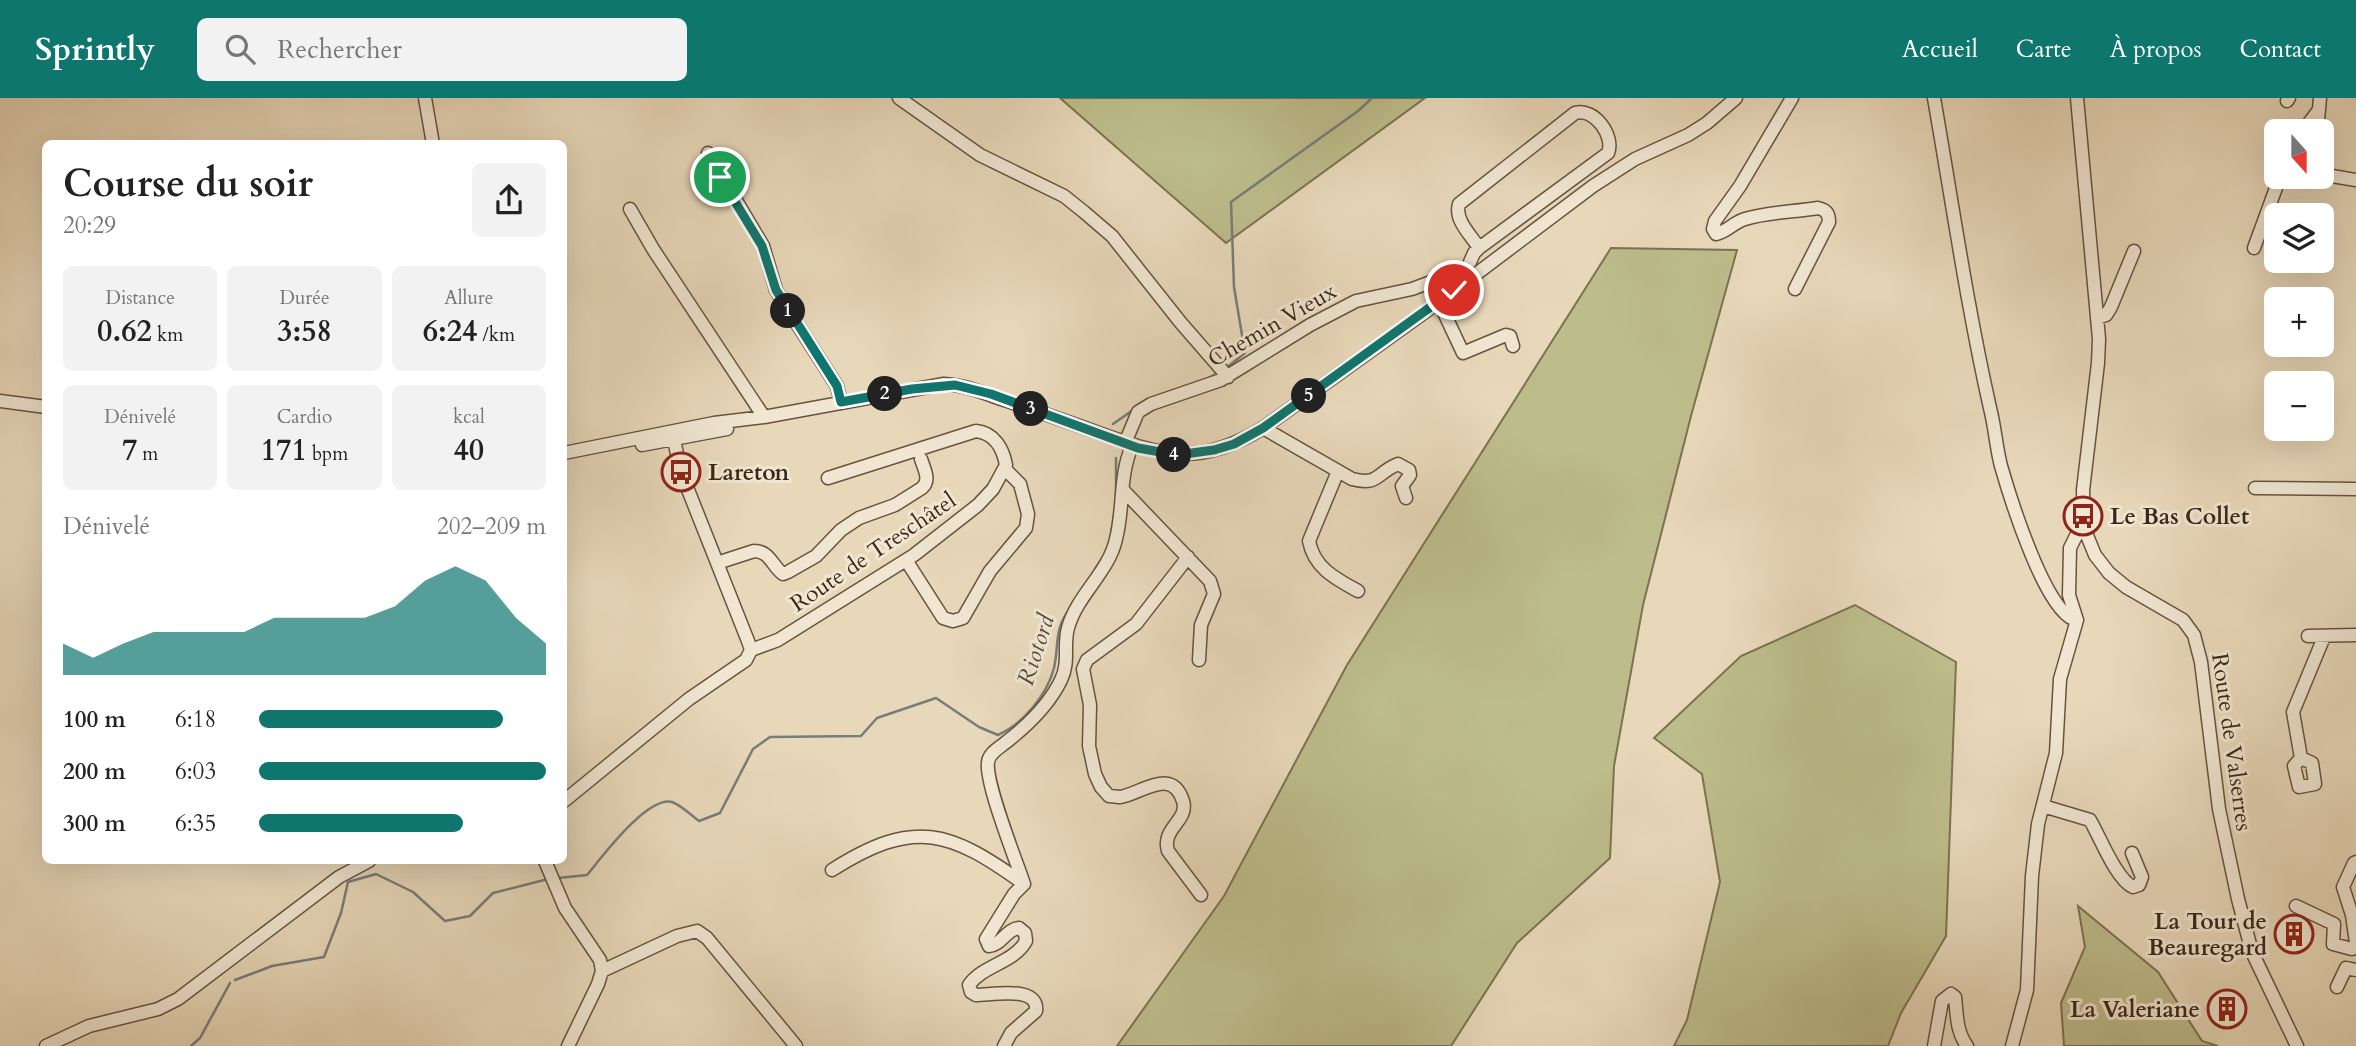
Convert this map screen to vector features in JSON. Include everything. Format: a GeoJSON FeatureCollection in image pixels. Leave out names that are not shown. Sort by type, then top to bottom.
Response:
{"type":"FeatureCollection","features":[{"type":"Feature","properties":{"kind":"street"},"geometry":{"type":"LineString","coordinates":[[425,98],[432,140]]}},
{"type":"Feature","properties":{"kind":"street"},"geometry":{"type":"LineString","coordinates":[[899,98],[980,155],[1064,196],[1084,212],[1112,236],[1181,323],[1225,373]]}},
{"type":"Feature","properties":{"kind":"street"},"geometry":{"type":"LineString","coordinates":[[1465,272],[1482,270],[1607,176],[1635,159],[1688,135],[1736,98]]}},
{"type":"Feature","properties":{"kind":"street"},"geometry":{"type":"LineString","coordinates":[[1792,98],[1740,186],[1715,221],[1713,229],[1718,234],[1751,217],[1818,208],[1824,210],[1829,222],[1795,289]]}},
{"type":"Feature","properties":{"kind":"street"},"geometry":{"type":"LineString","coordinates":[[1934,98],[2001,465],[2028,546],[2046,587],[2065,616],[2077,620]]}},
{"type":"Feature","properties":{"kind":"street","name":"Route de Valserres"},"geometry":{"type":"LineString","coordinates":[[2077,98],[2097,318],[2098,363],[2083,490],[2084,527],[2095,555],[2109,573],[2126,587],[2183,620],[2194,635],[2201,662],[2223,829],[2248,940],[2297,1046]]}},
{"type":"Feature","properties":{"kind":"street"},"geometry":{"type":"LineString","coordinates":[[1465,272],[1479,248],[1608,153],[1611,143],[1607,134],[1590,114],[1585,111],[1576,113],[1459,204],[1459,218],[1479,248]]}},
{"type":"Feature","properties":{"kind":"street"},"geometry":{"type":"LineString","coordinates":[[708,153],[762,246],[776,290],[837,386],[841,402]]}},
{"type":"Feature","properties":{"kind":"street"},"geometry":{"type":"LineString","coordinates":[[2334,176],[2356,180]]}},
{"type":"Feature","properties":{"kind":"street"},"geometry":{"type":"LineString","coordinates":[[2254,248],[2276,189]]}},
{"type":"Feature","properties":{"kind":"street"},"geometry":{"type":"LineString","coordinates":[[629,209],[764,417]]}},
{"type":"Feature","properties":{"kind":"street"},"geometry":{"type":"LineString","coordinates":[[2097,318],[2106,315],[2111,307],[2134,251]]}},
{"type":"Feature","properties":{"kind":"street"},"geometry":{"type":"LineString","coordinates":[[670,436],[701,430],[714,423],[764,417],[912,389],[955,385],[991,394],[1128,444],[1177,455],[1197,453],[1234,444],[1263,428],[1438,302],[1465,272],[1477,264],[1482,270]]}},
{"type":"Feature","properties":{"kind":"street","name":"Chemin Vieux"},"geometry":{"type":"LineString","coordinates":[[1024,884],[989,780],[988,762],[994,751],[1015,736],[1041,709],[1067,667],[1067,630],[1072,616],[1108,560],[1116,541],[1123,471],[1138,412],[1270,352],[1295,333],[1356,301],[1412,289],[1465,272]]}},
{"type":"Feature","properties":{"kind":"street"},"geometry":{"type":"LineString","coordinates":[[1438,302],[1463,352],[1506,335],[1510,336],[1513,346]]}},
{"type":"Feature","properties":{"kind":"street"},"geometry":{"type":"LineString","coordinates":[[0,401],[42,406]]}},
{"type":"Feature","properties":{"kind":"street"},"geometry":{"type":"LineString","coordinates":[[567,453],[724,429],[764,417]]}},
{"type":"Feature","properties":{"kind":"street"},"geometry":{"type":"LineString","coordinates":[[1263,428],[1352,479],[1367,483],[1378,479],[1388,468],[1398,464],[1409,470],[1410,475],[1402,486],[1406,498]]}},
{"type":"Feature","properties":{"kind":"street"},"geometry":{"type":"LineString","coordinates":[[828,478],[976,431],[990,435],[998,443],[1005,459],[1005,469],[1020,484],[1028,514],[1026,528],[989,571],[963,618],[953,621],[943,618],[906,560]]}},
{"type":"Feature","properties":{"kind":"street"},"geometry":{"type":"LineString","coordinates":[[670,436],[681,472],[751,650]]}},
{"type":"Feature","properties":{"kind":"street"},"geometry":{"type":"LineString","coordinates":[[717,563],[761,551],[769,556],[779,572],[788,572],[816,556],[841,530],[859,518],[895,505],[922,488],[927,476],[921,459]]}},
{"type":"Feature","properties":{"kind":"street","name":"Route de Treschâtel"},"geometry":{"type":"LineString","coordinates":[[567,799],[689,699],[746,660],[751,650],[778,640],[906,560],[978,505],[993,489],[1005,469]]}},
{"type":"Feature","properties":{"kind":"street"},"geometry":{"type":"LineString","coordinates":[[1338,471],[1309,541],[1316,561],[1336,579],[1358,591]]}},
{"type":"Feature","properties":{"kind":"street"},"geometry":{"type":"LineString","coordinates":[[2255,488],[2356,489]]}},
{"type":"Feature","properties":{"kind":"street"},"geometry":{"type":"LineString","coordinates":[[1123,489],[1210,582],[1214,594],[1200,625],[1199,660]]}},
{"type":"Feature","properties":{"kind":"street"},"geometry":{"type":"LineString","coordinates":[[2012,1046],[2027,990],[2038,824],[2056,753],[2060,679],[2077,620],[2069,595],[2070,548],[2084,527]]}},
{"type":"Feature","properties":{"kind":"street"},"geometry":{"type":"LineString","coordinates":[[1188,557],[1136,624],[1087,660],[1083,669],[1090,705],[1089,746],[1095,774],[1101,787],[1109,796],[1120,797],[1159,783],[1169,785],[1178,792],[1184,810],[1167,836],[1166,843],[1168,851],[1201,895]]}},
{"type":"Feature","properties":{"kind":"street"},"geometry":{"type":"LineString","coordinates":[[2308,636],[2356,635]]}},
{"type":"Feature","properties":{"kind":"street"},"geometry":{"type":"LineString","coordinates":[[2301,758],[2293,712],[2324,637]]}},
{"type":"Feature","properties":{"kind":"street"},"geometry":{"type":"LineString","coordinates":[[2043,806],[2090,820],[2120,875],[2133,887],[2139,885],[2143,877],[2132,853]]}},
{"type":"Feature","properties":{"kind":"street"},"geometry":{"type":"LineString","coordinates":[[832,870],[863,850],[882,842],[900,838],[934,837],[975,850],[1024,884],[1014,894],[986,939],[989,946],[996,946],[1014,929],[1019,928],[1025,933],[1027,941],[1017,953],[974,978],[969,985],[971,992],[976,995],[1027,994],[1037,1003],[1036,1011],[1011,1033],[1004,1046]]}},
{"type":"Feature","properties":{"kind":"street"},"geometry":{"type":"LineString","coordinates":[[2295,906],[2334,924],[2333,944],[2352,949],[2356,945],[2354,910],[2343,887],[2356,862]]}},
{"type":"Feature","properties":{"kind":"street"},"geometry":{"type":"LineString","coordinates":[[46,1046],[89,1026],[158,1009],[178,999],[339,877],[363,864]]}},
{"type":"Feature","properties":{"kind":"street"},"geometry":{"type":"LineString","coordinates":[[546,864],[565,908],[600,960],[602,971],[568,1046]]}},
{"type":"Feature","properties":{"kind":"street"},"geometry":{"type":"LineString","coordinates":[[602,971],[677,936],[697,931],[707,938],[796,1046]]}},
{"type":"Feature","properties":{"kind":"street"},"geometry":{"type":"LineString","coordinates":[[2337,987],[2346,968],[2356,970]]}},
{"type":"Feature","properties":{"kind":"street"},"geometry":{"type":"LineString","coordinates":[[1934,1046],[1942,1002],[1951,994],[1955,997],[1961,1038],[1967,1046]]}},
{"type":"Feature","properties":{"kind":"shaded area"},"geometry":{"type":"Polygon","coordinates":[[[1060,98],[1425,98],[1226,243],[1060,98]]]}},
{"type":"Feature","properties":{"kind":"shaded area"},"geometry":{"type":"Polygon","coordinates":[[[1611,248],[1737,250],[1643,605],[1614,766],[1610,858],[1517,943],[1451,1046],[1117,1046],[1224,896],[1347,665],[1611,248]]]}},
{"type":"Feature","properties":{"kind":"shaded area"},"geometry":{"type":"Polygon","coordinates":[[[1855,605],[1956,662],[1946,936],[1901,1013],[1888,1046],[1674,1046],[1687,1020],[1720,882],[1702,774],[1654,738],[1741,656],[1855,605]]]}},
{"type":"Feature","properties":{"kind":"shaded area"},"geometry":{"type":"Polygon","coordinates":[[[2078,906],[2158,972],[2202,1041],[2218,1046],[2064,1046],[2061,1003],[2085,947],[2078,906]]]}},
{"type":"Feature","properties":{"kind":"waterway","name":"Riotord"},"geometry":{"type":"LineString","coordinates":[[1225,369],[1245,353],[1234,287],[1231,202],[1358,111],[1372,98]]}},
{"type":"Feature","properties":{"kind":"waterway","name":"Riotord"},"geometry":{"type":"LineString","coordinates":[[1207,379],[1219,372]]}},
{"type":"Feature","properties":{"kind":"waterway","name":"Riotord"},"geometry":{"type":"LineString","coordinates":[[1113,424],[1133,410]]}},
{"type":"Feature","properties":{"kind":"waterway","name":"Riotord"},"geometry":{"type":"LineString","coordinates":[[1116,458],[1116,496]]}},
{"type":"Feature","properties":{"kind":"waterway","name":"Riotord"},"geometry":{"type":"LineString","coordinates":[[1111,534],[1115,510]]}},
{"type":"Feature","properties":{"kind":"waterway","name":"Riotord"},"geometry":{"type":"LineString","coordinates":[[1095,569],[1103,557]]}},
{"type":"Feature","properties":{"kind":"waterway","name":"Riotord"},"geometry":{"type":"LineString","coordinates":[[558,878],[587,875],[626,829],[650,808],[662,803],[675,803],[699,821],[720,813],[753,749],[770,737],[861,736],[877,718],[936,698],[979,727],[998,735],[1025,716],[1046,688],[1054,668],[1061,624],[1069,610]]}},
{"type":"Feature","properties":{"kind":"waterway","name":"Riotord"},"geometry":{"type":"LineString","coordinates":[[235,980],[272,966],[324,957],[341,913],[348,882],[376,874],[413,892],[445,921],[470,916],[493,893],[548,879]]}},
{"type":"Feature","properties":{"kind":"waterway","name":"Riotord"},"geometry":{"type":"LineString","coordinates":[[191,1046],[200,1038],[230,983]]}},
{"type":"Feature","properties":{"kind":"place","name":"Lareton"},"geometry":{"type":"Point","coordinates":[681,472]}},
{"type":"Feature","properties":{"kind":"place","name":"Le Bas Collet"},"geometry":{"type":"Point","coordinates":[2083,516]}},
{"type":"Feature","properties":{"kind":"place","name":"La Tour de Beauregard"},"geometry":{"type":"Point","coordinates":[2294,934]}},
{"type":"Feature","properties":{"kind":"place","name":"La Valeriane"},"geometry":{"type":"Point","coordinates":[2227,1009]}},
{"type":"Feature","properties":{"kind":"route"},"geometry":{"type":"LineString","coordinates":[[720,177],[762,246],[776,290],[837,386],[841,402],[944,384],[955,385],[991,394],[1132,446],[1159,453],[1197,453],[1250,437],[1454,290]]}}]}
